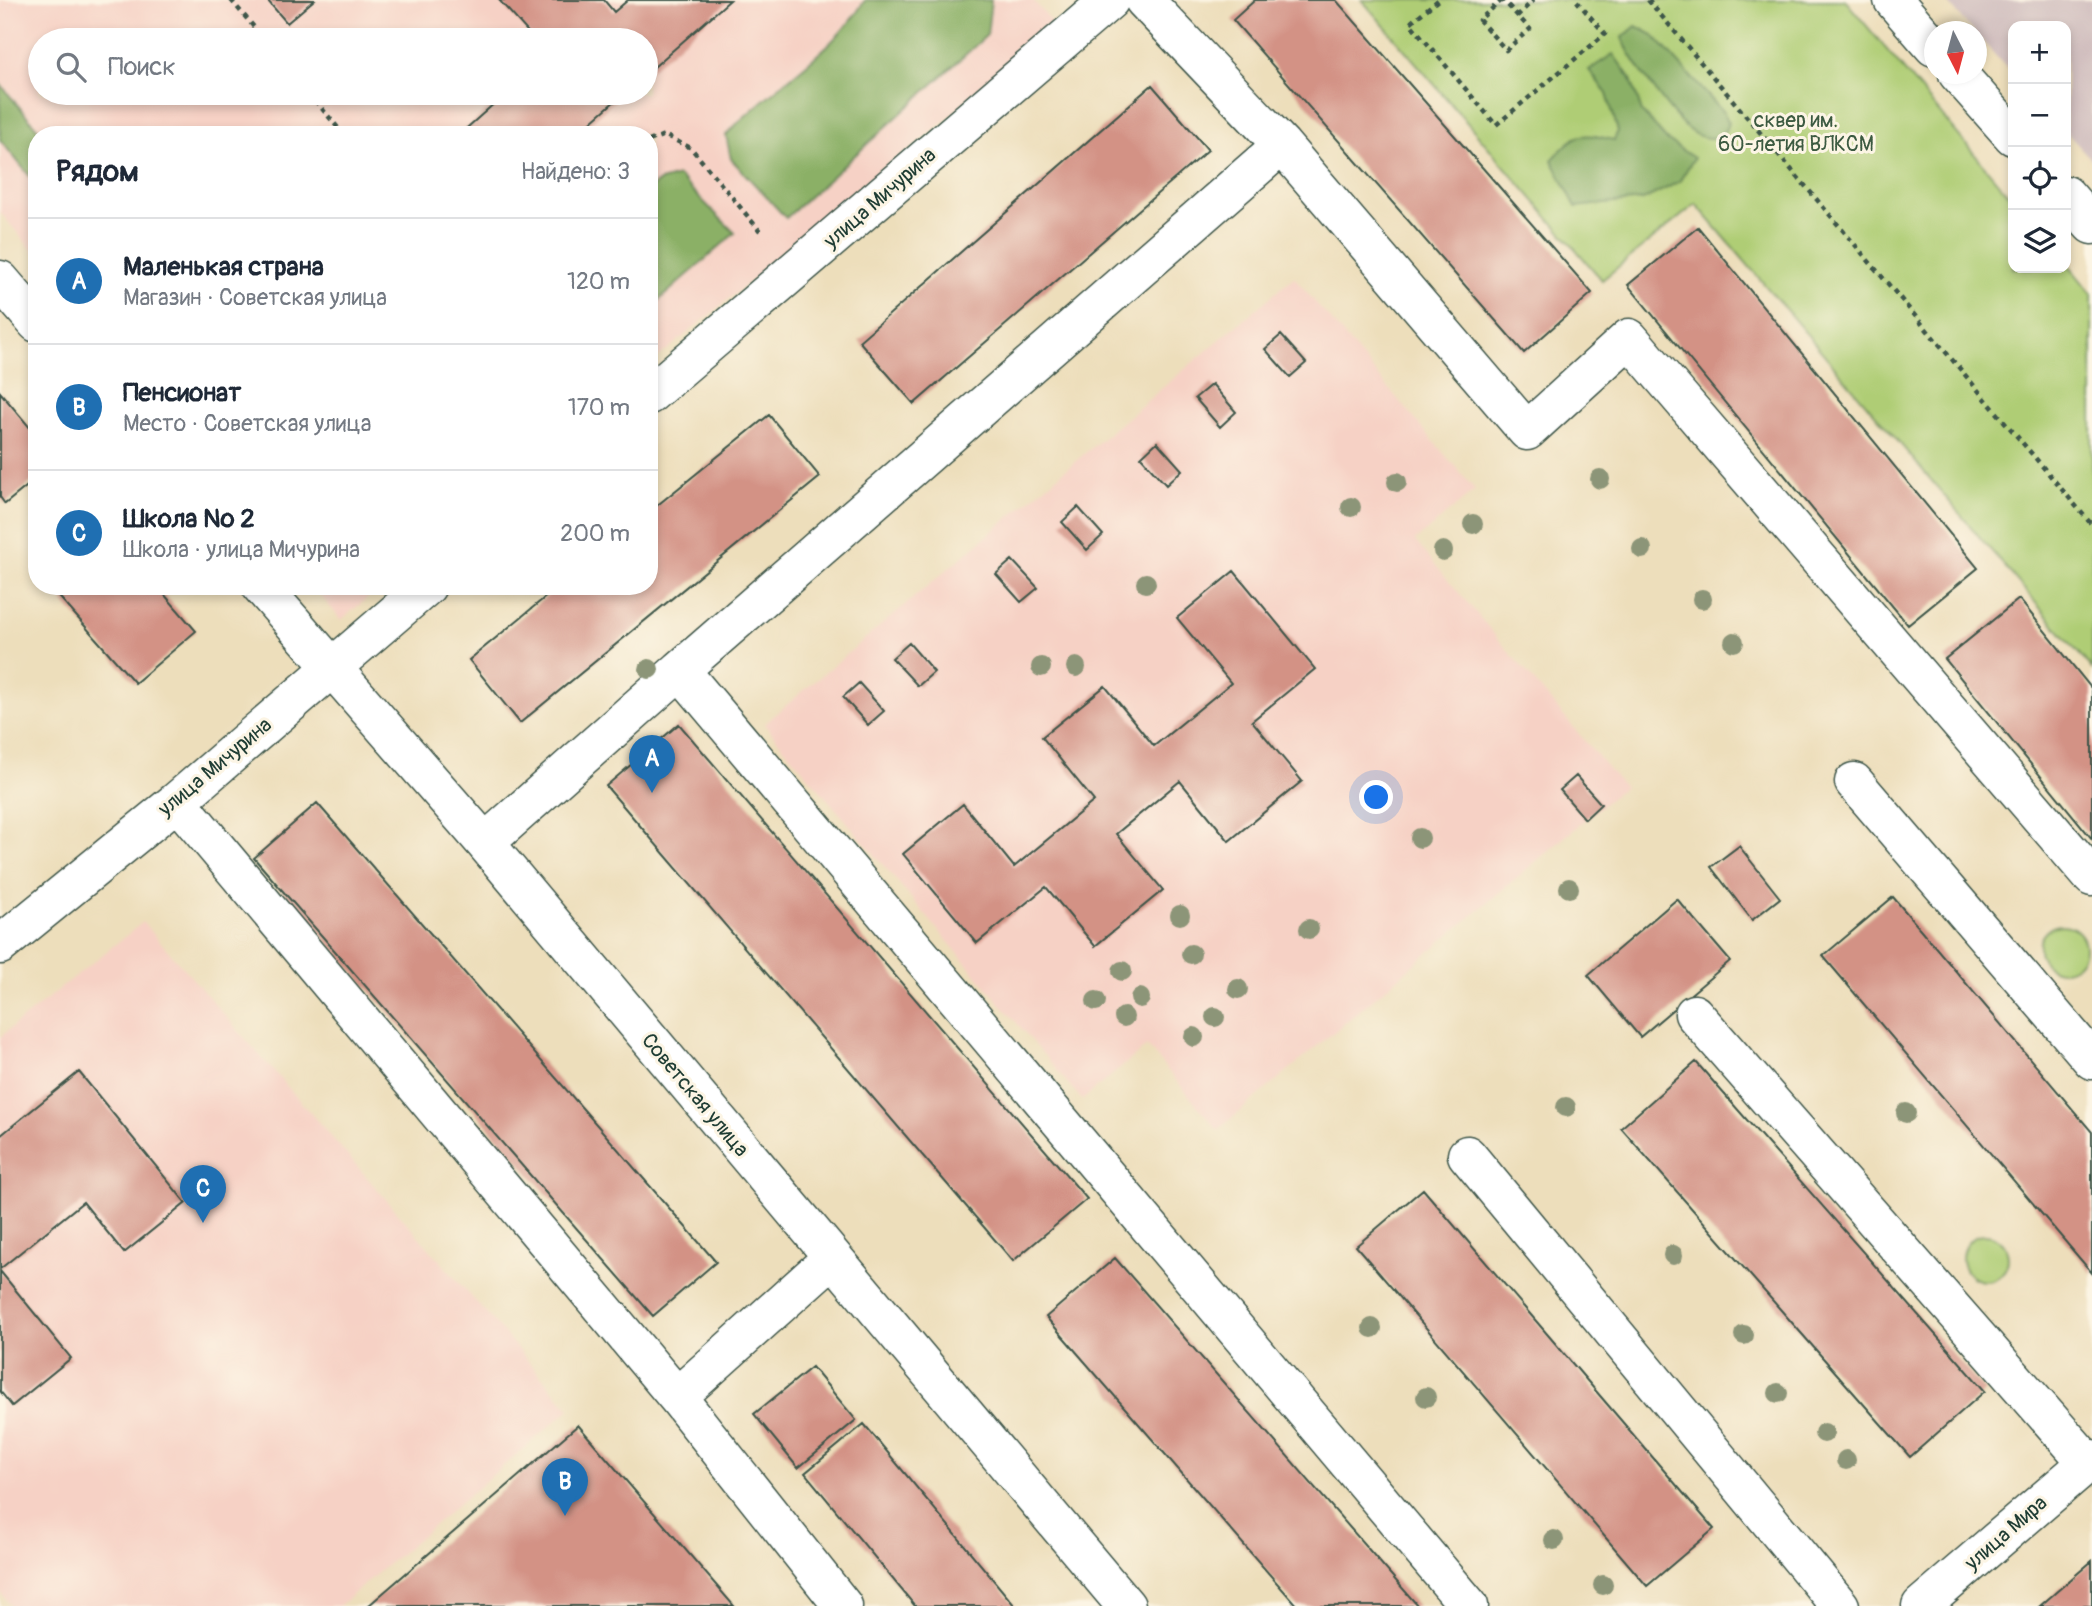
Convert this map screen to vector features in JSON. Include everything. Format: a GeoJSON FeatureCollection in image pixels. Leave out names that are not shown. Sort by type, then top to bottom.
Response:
{"type":"FeatureCollection","features":[{"type":"Feature","properties":{"kind":"street","name":"улица Мичурина"},"geometry":{"type":"LineString","coordinates":[[658,387],[1110,0]]}},
{"type":"Feature","properties":{"kind":"street"},"geometry":{"type":"LineString","coordinates":[[1144,0],[1282,145],[1527,431],[1629,338],[2092,877]]}},
{"type":"Feature","properties":{"kind":"street"},"geometry":{"type":"LineString","coordinates":[[1893,0],[1924,36]]}},
{"type":"Feature","properties":{"kind":"street"},"geometry":{"type":"LineString","coordinates":[[1967,84],[2008,130]]}},
{"type":"Feature","properties":{"kind":"street"},"geometry":{"type":"LineString","coordinates":[[485,843],[1282,145]]}},
{"type":"Feature","properties":{"kind":"street"},"geometry":{"type":"LineString","coordinates":[[2071,201],[2092,225]]}},
{"type":"Feature","properties":{"kind":"street"},"geometry":{"type":"LineString","coordinates":[[0,280],[28,313]]}},
{"type":"Feature","properties":{"kind":"street","name":"Советская улица"},"geometry":{"type":"LineString","coordinates":[[269,595],[485,843],[1126,1606]]}},
{"type":"Feature","properties":{"kind":"street","name":"улица Мичурина"},"geometry":{"type":"LineString","coordinates":[[0,945],[177,801],[416,595]]}},
{"type":"Feature","properties":{"kind":"street"},"geometry":{"type":"LineString","coordinates":[[680,670],[1469,1606]]}},
{"type":"Feature","properties":{"kind":"street"},"geometry":{"type":"LineString","coordinates":[[1854,782],[2092,1060]]}},
{"type":"Feature","properties":{"kind":"street"},"geometry":{"type":"LineString","coordinates":[[177,801],[677,1396],[843,1606]]}},
{"type":"Feature","properties":{"kind":"street"},"geometry":{"type":"LineString","coordinates":[[1694,1014],[2090,1461]]}},
{"type":"Feature","properties":{"kind":"street"},"geometry":{"type":"LineString","coordinates":[[1467,1156],[1840,1606]]}},
{"type":"Feature","properties":{"kind":"street"},"geometry":{"type":"LineString","coordinates":[[677,1396],[832,1258]]}},
{"type":"Feature","properties":{"kind":"street","name":"улица Мира"},"geometry":{"type":"LineString","coordinates":[[1921,1606],[2090,1461]]}},
{"type":"Feature","properties":{"kind":"path"},"geometry":{"type":"LineString","coordinates":[[231,0],[255,28]]}},
{"type":"Feature","properties":{"kind":"path"},"geometry":{"type":"LineString","coordinates":[[1438,0],[1410,23],[1496,125],[1605,34],[1576,0]]}},
{"type":"Feature","properties":{"kind":"path"},"geometry":{"type":"LineString","coordinates":[[1503,0],[1517,16],[1530,29],[1506,50],[1479,20],[1503,0]]}},
{"type":"Feature","properties":{"kind":"path"},"geometry":{"type":"LineString","coordinates":[[1517,16],[1534,0]]}},
{"type":"Feature","properties":{"kind":"path"},"geometry":{"type":"LineString","coordinates":[[1648,0],[2092,525]]}},
{"type":"Feature","properties":{"kind":"path"},"geometry":{"type":"LineString","coordinates":[[319,105],[336,126]]}},
{"type":"Feature","properties":{"kind":"path"},"geometry":{"type":"LineString","coordinates":[[658,137],[664,135],[691,148],[760,231]]}},
{"type":"Feature","properties":{"kind":"shaded area"},"geometry":{"type":"Polygon","coordinates":[[[0,0],[1033,0],[1057,28],[658,358],[658,126],[28,126],[28,245],[0,212],[0,0]]]}},
{"type":"Feature","properties":{"kind":"shaded area"},"geometry":{"type":"Polygon","coordinates":[[[1945,0],[2092,0],[2092,160],[2071,137],[2071,21],[2008,21],[2008,69],[1987,46],[1987,21],[1964,21],[1945,0]]]}},
{"type":"Feature","properties":{"kind":"shaded area"},"geometry":{"type":"Polygon","coordinates":[[[1294,277],[1475,490],[1415,541],[1624,787],[1218,1130],[1147,1046],[1082,1100],[764,724],[1294,277]]]}},
{"type":"Feature","properties":{"kind":"shaded area"},"geometry":{"type":"Polygon","coordinates":[[[320,595],[371,595],[341,620],[320,595]]]}},
{"type":"Feature","properties":{"kind":"shaded area"},"geometry":{"type":"Polygon","coordinates":[[[143,922],[570,1409],[339,1606],[12,1606],[0,1592],[0,1037],[143,922]]]}},
{"type":"Feature","properties":{"kind":"green space"},"geometry":{"type":"Polygon","coordinates":[[[865,0],[991,0],[987,35],[786,218],[731,159],[726,135],[836,38],[865,0]]]}},
{"type":"Feature","properties":{"kind":"green space","name":"сквер им. 60-летия ВЛКСМ"},"geometry":{"type":"Polygon","coordinates":[[[1362,0],[1845,0],[2008,194],[2008,273],[2071,273],[2071,268],[2092,294],[2092,669],[1696,204],[1602,280],[1362,0]]]}},
{"type":"Feature","properties":{"kind":"green space"},"geometry":{"type":"Polygon","coordinates":[[[1636,26],[1653,35],[1724,113],[1729,123],[1721,138],[1705,138],[1693,133],[1663,101],[1622,38],[1636,26]]]}},
{"type":"Feature","properties":{"kind":"green space"},"geometry":{"type":"Polygon","coordinates":[[[1613,54],[1631,79],[1642,112],[1668,141],[1694,158],[1679,182],[1643,200],[1576,207],[1552,160],[1579,136],[1614,140],[1618,131],[1607,94],[1589,70],[1613,54]]]}},
{"type":"Feature","properties":{"kind":"green space"},"geometry":{"type":"Polygon","coordinates":[[[0,84],[35,126],[28,126],[28,174],[0,140],[0,84]]]}},
{"type":"Feature","properties":{"kind":"green space"},"geometry":{"type":"Polygon","coordinates":[[[678,176],[735,233],[658,301],[658,182],[678,176]]]}},
{"type":"Feature","properties":{"kind":"green space"},"geometry":{"type":"Polygon","coordinates":[[[2062,925],[2078,932],[2085,948],[2078,964],[2062,971],[2046,964],[2039,948],[2046,932],[2062,925]]]}},
{"type":"Feature","properties":{"kind":"green space"},"geometry":{"type":"Polygon","coordinates":[[[1985,1235],[2001,1242],[2008,1258],[2001,1274],[1985,1281],[1969,1274],[1962,1258],[1969,1242],[1985,1235]]]}},
{"type":"Feature","properties":{"kind":"building"},"geometry":{"type":"Polygon","coordinates":[[[267,0],[314,0],[287,23],[267,0]]]}},
{"type":"Feature","properties":{"kind":"building"},"geometry":{"type":"Polygon","coordinates":[[[499,0],[604,0],[614,12],[628,0],[730,0],[658,63],[658,28],[524,28],[499,0]]]}},
{"type":"Feature","properties":{"kind":"building"},"geometry":{"type":"Polygon","coordinates":[[[1255,0],[1336,0],[1592,293],[1524,353],[1233,20],[1255,0]]]}},
{"type":"Feature","properties":{"kind":"building"},"geometry":{"type":"Polygon","coordinates":[[[1152,85],[1208,150],[914,404],[859,341],[1152,85]]]}},
{"type":"Feature","properties":{"kind":"building"},"geometry":{"type":"Polygon","coordinates":[[[493,105],[610,105],[586,126],[469,126],[493,105]]]}},
{"type":"Feature","properties":{"kind":"building"},"geometry":{"type":"Polygon","coordinates":[[[1698,227],[1978,568],[1908,625],[1628,285],[1698,227]]]}},
{"type":"Feature","properties":{"kind":"building"},"geometry":{"type":"Polygon","coordinates":[[[1281,335],[1306,363],[1290,377],[1265,349],[1281,335]]]}},
{"type":"Feature","properties":{"kind":"building"},"geometry":{"type":"Polygon","coordinates":[[[1212,384],[1236,412],[1220,427],[1195,398],[1212,384]]]}},
{"type":"Feature","properties":{"kind":"building"},"geometry":{"type":"Polygon","coordinates":[[[0,392],[28,425],[28,485],[5,504],[0,497],[0,392]]]}},
{"type":"Feature","properties":{"kind":"building"},"geometry":{"type":"Polygon","coordinates":[[[769,415],[820,477],[520,723],[469,660],[548,595],[658,595],[658,505],[769,415]]]}},
{"type":"Feature","properties":{"kind":"building"},"geometry":{"type":"Polygon","coordinates":[[[1157,442],[1182,470],[1166,485],[1141,457],[1157,442]]]}},
{"type":"Feature","properties":{"kind":"building"},"geometry":{"type":"Polygon","coordinates":[[[1078,507],[1103,535],[1087,550],[1062,522],[1078,507]]]}},
{"type":"Feature","properties":{"kind":"building"},"geometry":{"type":"Polygon","coordinates":[[[1012,560],[1038,588],[1021,602],[996,574],[1012,560]]]}},
{"type":"Feature","properties":{"kind":"building"},"geometry":{"type":"Polygon","coordinates":[[[1234,571],[1315,669],[1252,721],[1302,781],[1229,841],[1180,781],[1116,834],[1163,890],[1095,946],[1046,887],[977,943],[903,854],[963,804],[1014,867],[1094,801],[1042,737],[1105,686],[1154,746],[1231,683],[1177,618],[1234,571]]]}},
{"type":"Feature","properties":{"kind":"building"},"geometry":{"type":"Polygon","coordinates":[[[58,595],[165,595],[196,631],[135,683],[58,595]]]}},
{"type":"Feature","properties":{"kind":"building"},"geometry":{"type":"Polygon","coordinates":[[[2019,599],[2092,689],[2092,839],[1945,659],[2019,599]]]}},
{"type":"Feature","properties":{"kind":"building"},"geometry":{"type":"Polygon","coordinates":[[[909,643],[934,672],[918,686],[892,658],[909,643]]]}},
{"type":"Feature","properties":{"kind":"building"},"geometry":{"type":"Polygon","coordinates":[[[859,683],[884,711],[868,725],[843,697],[859,683]]]}},
{"type":"Feature","properties":{"kind":"building"},"geometry":{"type":"Polygon","coordinates":[[[679,724],[1087,1199],[1013,1261],[606,786],[679,724]]]}},
{"type":"Feature","properties":{"kind":"building"},"geometry":{"type":"Polygon","coordinates":[[[1576,776],[1601,804],[1585,819],[1560,790],[1576,776]]]}},
{"type":"Feature","properties":{"kind":"building"},"geometry":{"type":"Polygon","coordinates":[[[317,803],[716,1262],[653,1316],[254,858],[317,803]]]}},
{"type":"Feature","properties":{"kind":"building"},"geometry":{"type":"Polygon","coordinates":[[[1739,846],[1780,898],[1752,920],[1711,867],[1739,846]]]}},
{"type":"Feature","properties":{"kind":"building"},"geometry":{"type":"Polygon","coordinates":[[[1893,897],[2092,1132],[2092,1273],[1823,956],[1893,897]]]}},
{"type":"Feature","properties":{"kind":"building"},"geometry":{"type":"Polygon","coordinates":[[[1677,899],[1730,961],[1640,1037],[1588,975],[1677,899]]]}},
{"type":"Feature","properties":{"kind":"building"},"geometry":{"type":"Polygon","coordinates":[[[1696,1062],[1985,1391],[1910,1457],[1621,1128],[1696,1062]]]}},
{"type":"Feature","properties":{"kind":"building"},"geometry":{"type":"Polygon","coordinates":[[[79,1072],[186,1203],[124,1253],[83,1202],[0,1269],[0,1136],[79,1072]]]}},
{"type":"Feature","properties":{"kind":"building"},"geometry":{"type":"Polygon","coordinates":[[[1423,1189],[1714,1529],[1647,1586],[1356,1246],[1423,1189]]]}},
{"type":"Feature","properties":{"kind":"building"},"geometry":{"type":"Polygon","coordinates":[[[1115,1258],[1418,1606],[1297,1606],[1046,1317],[1115,1258]]]}},
{"type":"Feature","properties":{"kind":"building"},"geometry":{"type":"Polygon","coordinates":[[[0,1271],[71,1358],[12,1406],[0,1391],[0,1271]]]}},
{"type":"Feature","properties":{"kind":"building"},"geometry":{"type":"Polygon","coordinates":[[[812,1367],[856,1420],[798,1468],[754,1414],[812,1367]]]}},
{"type":"Feature","properties":{"kind":"building"},"geometry":{"type":"Polygon","coordinates":[[[864,1424],[1015,1606],[915,1606],[805,1473],[864,1424]]]}},
{"type":"Feature","properties":{"kind":"building"},"geometry":{"type":"Polygon","coordinates":[[[578,1425],[734,1606],[368,1606],[578,1425]]]}},
{"type":"Feature","properties":{"kind":"building"},"geometry":{"type":"Polygon","coordinates":[[[2092,1561],[2092,1606],[2040,1606],[2092,1561]]]}},
{"type":"Feature","properties":{"kind":"place","name":"Маленькая страна"},"geometry":{"type":"Point","coordinates":[652,793]}},
{"type":"Feature","properties":{"kind":"place","name":"Школа № 2"},"geometry":{"type":"Point","coordinates":[203,1223]}},
{"type":"Feature","properties":{"kind":"place","name":"Пенсионат"},"geometry":{"type":"Point","coordinates":[565,1516]}}]}
